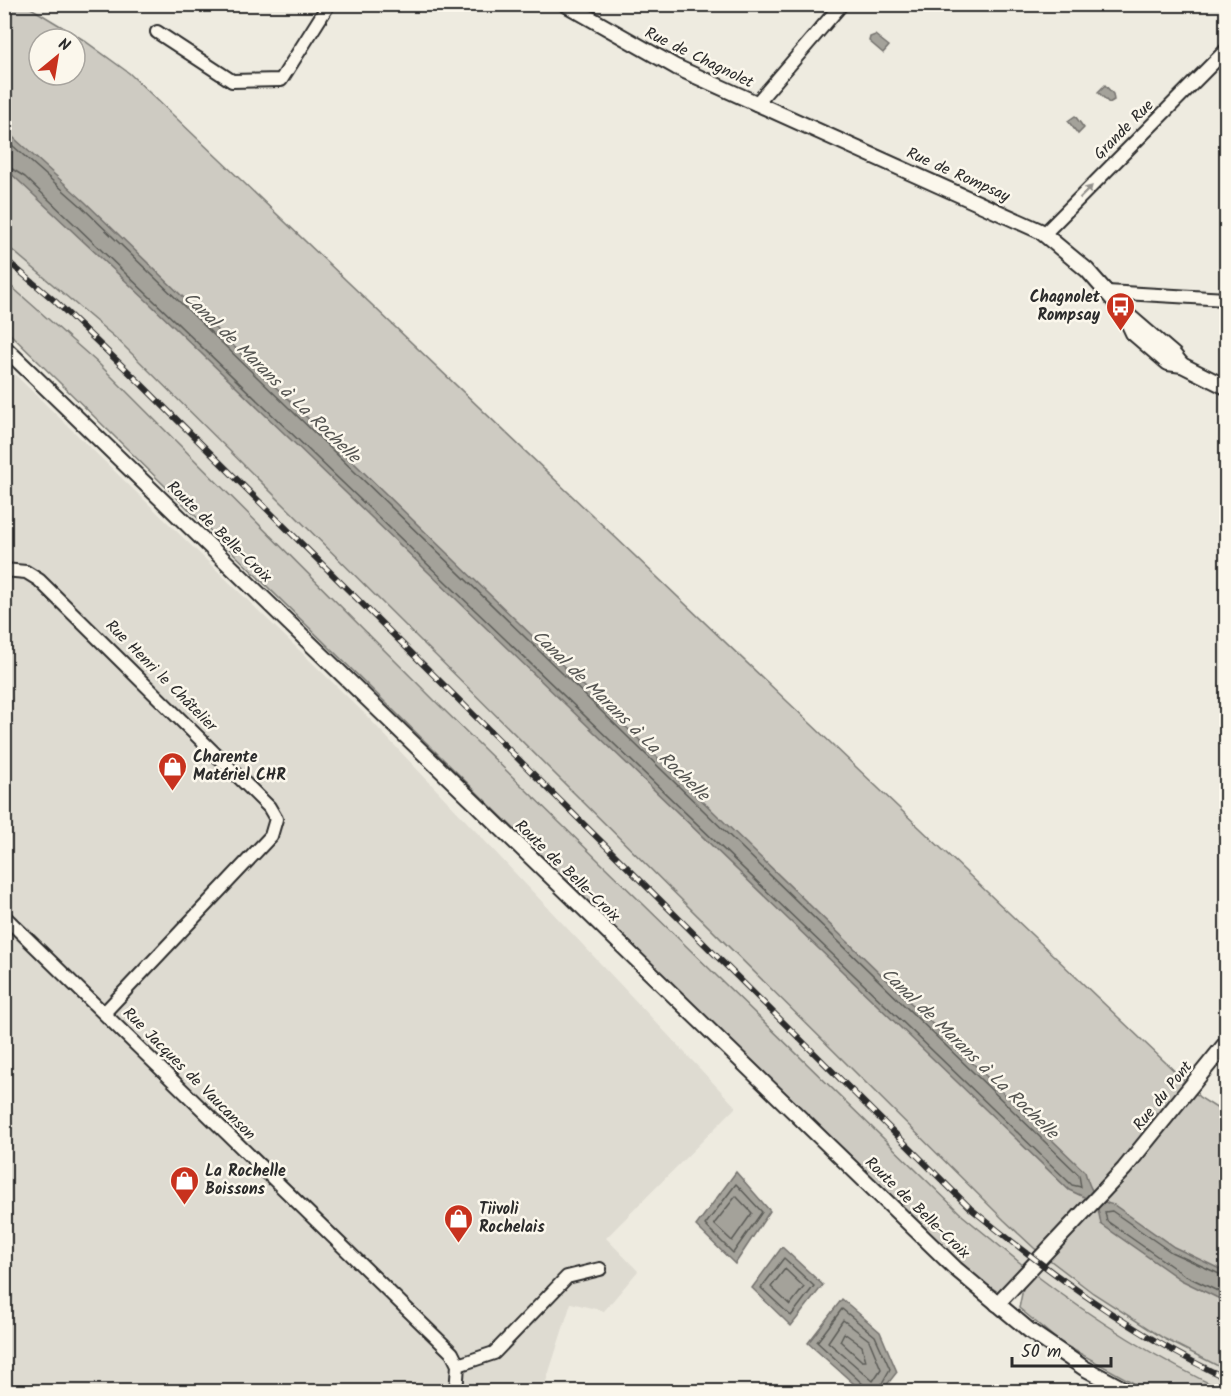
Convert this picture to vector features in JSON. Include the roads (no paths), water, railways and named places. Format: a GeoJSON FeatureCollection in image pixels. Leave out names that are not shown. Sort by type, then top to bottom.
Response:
{"type":"FeatureCollection","features":[{"type":"Feature","properties":{"kind":"street"},"geometry":{"type":"LineString","coordinates":[[157,32],[232,81],[281,80],[329,4]]}},
{"type":"Feature","properties":{"kind":"street","name":"Rue de Chagnolet"},"geometry":{"type":"LineString","coordinates":[[565,4],[676,67],[756,104]]}},
{"type":"Feature","properties":{"kind":"street"},"geometry":{"type":"LineString","coordinates":[[756,104],[842,4]]}},
{"type":"Feature","properties":{"kind":"street","name":"Grande Rue"},"geometry":{"type":"LineString","coordinates":[[1044,234],[1227,50]]}},
{"type":"Feature","properties":{"kind":"street","name":"Rue de Rompsay"},"geometry":{"type":"LineString","coordinates":[[756,104],[1044,234],[1087,270],[1123,311],[1133,333],[1168,363],[1182,365],[1227,387]]}},
{"type":"Feature","properties":{"kind":"street"},"geometry":{"type":"LineString","coordinates":[[1107,292],[1227,299]]}},
{"type":"Feature","properties":{"kind":"street","name":"Route de Belle-Croix"},"geometry":{"type":"LineString","coordinates":[[4,347],[870,1187],[997,1304],[1030,1331],[1084,1368],[1129,1392]]}},
{"type":"Feature","properties":{"kind":"street","name":"Rue Henri le Châtelier"},"geometry":{"type":"LineString","coordinates":[[4,570],[26,572],[39,580],[269,807],[276,819],[271,836],[104,1013]]}},
{"type":"Feature","properties":{"kind":"street","name":"Rue Jacques de Vaucanson"},"geometry":{"type":"LineString","coordinates":[[4,916],[452,1353],[458,1365]]}},
{"type":"Feature","properties":{"kind":"street","name":"Rue du Pont"},"geometry":{"type":"LineString","coordinates":[[997,1304],[1124,1169],[1227,1043]]}},
{"type":"Feature","properties":{"kind":"street"},"geometry":{"type":"LineString","coordinates":[[456,1392],[458,1365],[494,1353],[567,1277],[600,1269]]}},
{"type":"Feature","properties":{"kind":"water"},"geometry":{"type":"Polygon","coordinates":[[[875,35],[889,46],[883,53],[869,41],[870,37],[875,35]]]}},
{"type":"Feature","properties":{"kind":"water"},"geometry":{"type":"Polygon","coordinates":[[[1105,85],[1113,94],[1114,100],[1109,103],[1098,92],[1105,85]]]}},
{"type":"Feature","properties":{"kind":"water"},"geometry":{"type":"Polygon","coordinates":[[[1075,116],[1084,128],[1078,134],[1068,121],[1075,116]]]}},
{"type":"Feature","properties":{"kind":"water"},"geometry":{"type":"Polygon","coordinates":[[[5,130],[85,202],[1085,1172],[1091,1189],[1098,1198],[1114,1205],[1174,1247],[1226,1272],[1226,1302],[1181,1280],[1101,1224],[1098,1209],[1084,1197],[1069,1190],[147,301],[5,168],[5,130]]]}},
{"type":"Feature","properties":{"kind":"water"},"geometry":{"type":"Polygon","coordinates":[[[736,1172],[770,1211],[735,1264],[696,1226],[736,1172]]]}},
{"type":"Feature","properties":{"kind":"water"},"geometry":{"type":"Polygon","coordinates":[[[782,1247],[823,1285],[791,1326],[752,1288],[782,1247]]]}},
{"type":"Feature","properties":{"kind":"water"},"geometry":{"type":"Polygon","coordinates":[[[842,1299],[880,1332],[897,1372],[882,1391],[862,1391],[808,1343],[842,1299]]]}},
{"type":"Feature","properties":{"kind":"railway"},"geometry":{"type":"LineString","coordinates":[[4,258],[56,302],[137,380],[970,1208],[1093,1301],[1158,1342],[1226,1378]]}},
{"type":"Feature","properties":{"kind":"place","name":"Chagnolet Rompsay"},"geometry":{"type":"Point","coordinates":[1121,332]}},
{"type":"Feature","properties":{"kind":"place","name":"Charente Matériel CHR"},"geometry":{"type":"Point","coordinates":[172,792]}},
{"type":"Feature","properties":{"kind":"place","name":"La Rochelle Boissons"},"geometry":{"type":"Point","coordinates":[184,1206]}},
{"type":"Feature","properties":{"kind":"place","name":"Tiivoli Rochelais"},"geometry":{"type":"Point","coordinates":[458,1244]}},
{"type":"Feature","properties":{"kind":"water label","name":"Canal de Marans à La Rochelle"},"geometry":{"type":"Point","coordinates":[271,378]}},
{"type":"Feature","properties":{"kind":"water label","name":"Canal de Marans à La Rochelle"},"geometry":{"type":"Point","coordinates":[620,716]}},
{"type":"Feature","properties":{"kind":"water label","name":"Canal de Marans à La Rochelle"},"geometry":{"type":"Point","coordinates":[969,1054]}}]}
